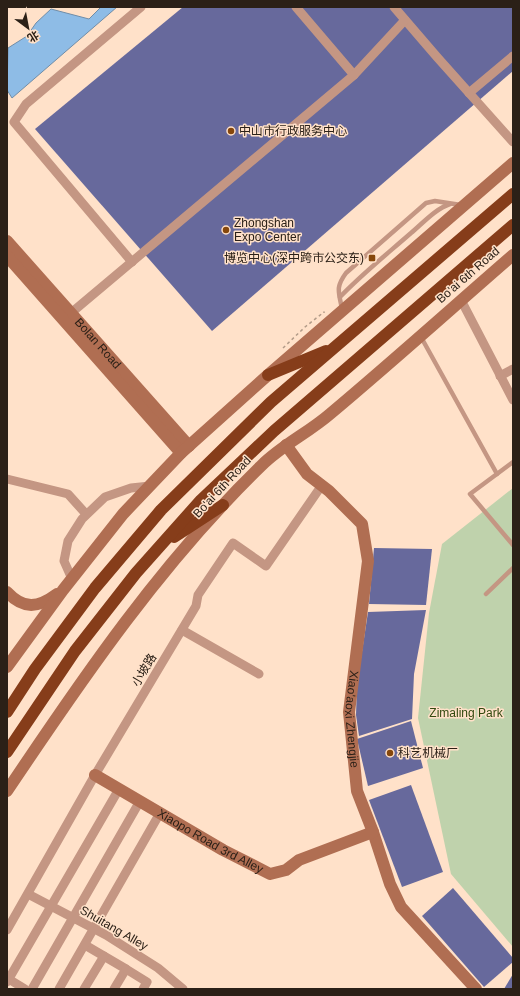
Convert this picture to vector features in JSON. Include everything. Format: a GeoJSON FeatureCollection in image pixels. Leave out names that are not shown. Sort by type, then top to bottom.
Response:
{"type":"FeatureCollection","features":[{"type":"Feature","properties":{"kind":"highway","name":"Bo'ai 6th Road"},"geometry":{"type":"LineString","coordinates":[[7,712],[35,669],[95,588],[161,510],[271,402],[337,347],[513,194]]}},
{"type":"Feature","properties":{"kind":"highway","name":"Bo'ai 6th Road"},"geometry":{"type":"LineString","coordinates":[[7,752],[75,651],[136,573],[201,500],[274,431],[513,225]]}},
{"type":"Feature","properties":{"kind":"highway"},"geometry":{"type":"LineString","coordinates":[[268,375],[337,347]]}},
{"type":"Feature","properties":{"kind":"highway"},"geometry":{"type":"LineString","coordinates":[[159,547],[223,505]]}},
{"type":"Feature","properties":{"kind":"street"},"geometry":{"type":"LineString","coordinates":[[132,262],[14,122],[26,104],[141,7]]}},
{"type":"Feature","properties":{"kind":"street"},"geometry":{"type":"LineString","coordinates":[[394,7],[513,142]]}},
{"type":"Feature","properties":{"kind":"street"},"geometry":{"type":"LineString","coordinates":[[298,8],[354,75]]}},
{"type":"Feature","properties":{"kind":"street"},"geometry":{"type":"LineString","coordinates":[[71,313],[354,75],[405,20]]}},
{"type":"Feature","properties":{"kind":"street"},"geometry":{"type":"LineString","coordinates":[[469,93],[513,56]]}},
{"type":"Feature","properties":{"kind":"street"},"geometry":{"type":"LineString","coordinates":[[7,666],[63,590],[123,514],[185,449],[513,162]]}},
{"type":"Feature","properties":{"kind":"street","name":"Bolan Road"},"geometry":{"type":"LineString","coordinates":[[7,241],[71,313],[185,449]]}},
{"type":"Feature","properties":{"kind":"street","name":"Bo'ai 6th Road"},"geometry":{"type":"LineString","coordinates":[[7,791],[113,636],[157,580],[223,505],[262,464],[286,445],[328,416],[513,255]]}},
{"type":"Feature","properties":{"kind":"street","name":"Bolan Road"},"geometry":{"type":"LineString","coordinates":[[7,256],[185,449]]}},
{"type":"Feature","properties":{"kind":"street"},"geometry":{"type":"LineString","coordinates":[[461,300],[512,397]]}},
{"type":"Feature","properties":{"kind":"street"},"geometry":{"type":"LineString","coordinates":[[500,376],[513,369]]}},
{"type":"Feature","properties":{"kind":"street","name":"Xiao'aoxi Zhengjie"},"geometry":{"type":"LineString","coordinates":[[286,445],[307,474],[322,486],[330,490],[362,524],[368,561],[349,712],[357,791],[373,832],[390,884],[401,907],[476,989]]}},
{"type":"Feature","properties":{"kind":"street"},"geometry":{"type":"LineString","coordinates":[[7,479],[68,494],[86,514]]}},
{"type":"Feature","properties":{"kind":"street"},"geometry":{"type":"LineString","coordinates":[[72,579],[64,562],[68,541],[82,518],[105,497],[131,488],[150,486]]}},
{"type":"Feature","properties":{"kind":"street","name":"小坡路"},"geometry":{"type":"LineString","coordinates":[[7,930],[95,775],[196,606],[198,595],[233,543],[266,566],[322,486]]}},
{"type":"Feature","properties":{"kind":"street"},"geometry":{"type":"LineString","coordinates":[[7,592],[20,604],[33,605],[46,602],[63,590]]}},
{"type":"Feature","properties":{"kind":"street"},"geometry":{"type":"LineString","coordinates":[[182,630],[259,674]]}},
{"type":"Feature","properties":{"kind":"street","name":"Xiaopo Road 3rd Alley"},"geometry":{"type":"LineString","coordinates":[[95,775],[223,850],[270,874],[286,870],[299,860],[373,832]]}},
{"type":"Feature","properties":{"kind":"street"},"geometry":{"type":"LineString","coordinates":[[25,989],[8,980],[119,789]]}},
{"type":"Feature","properties":{"kind":"street"},"geometry":{"type":"LineString","coordinates":[[32,989],[140,801]]}},
{"type":"Feature","properties":{"kind":"street"},"geometry":{"type":"LineString","coordinates":[[59,989],[160,813]]}},
{"type":"Feature","properties":{"kind":"street","name":"Shuitang Alley"},"geometry":{"type":"LineString","coordinates":[[28,894],[106,935],[158,968],[183,989]]}},
{"type":"Feature","properties":{"kind":"street"},"geometry":{"type":"LineString","coordinates":[[85,945],[147,982],[143,989]]}},
{"type":"Feature","properties":{"kind":"street"},"geometry":{"type":"LineString","coordinates":[[84,989],[104,956]]}},
{"type":"Feature","properties":{"kind":"street"},"geometry":{"type":"LineString","coordinates":[[114,989],[126,969]]}},
{"type":"Feature","properties":{"kind":"lane"},"geometry":{"type":"LineString","coordinates":[[342,311],[338,289],[340,281],[346,273],[417,210],[426,203],[435,201],[465,205]]}},
{"type":"Feature","properties":{"kind":"lane"},"geometry":{"type":"LineString","coordinates":[[340,297],[376,263],[423,223],[444,206],[451,204]]}},
{"type":"Feature","properties":{"kind":"lane"},"geometry":{"type":"LineString","coordinates":[[420,336],[497,474]]}},
{"type":"Feature","properties":{"kind":"lane"},"geometry":{"type":"LineString","coordinates":[[513,462],[470,494],[513,545]]}},
{"type":"Feature","properties":{"kind":"lane"},"geometry":{"type":"LineString","coordinates":[[486,594],[513,568]]}},
{"type":"Feature","properties":{"kind":"green space","name":"Zimaling Park"},"geometry":{"type":"Polygon","coordinates":[[[513,488],[513,947],[451,874],[418,718],[429,613],[442,544],[513,488]]]}},
{"type":"Feature","properties":{"kind":"water"},"geometry":{"type":"Polygon","coordinates":[[[101,7],[117,7],[12,98],[7,90],[8,48],[27,36],[36,23],[51,9],[89,19],[101,7]]]}},
{"type":"Feature","properties":{"kind":"building","name":"Zhongshan Expo Center"},"geometry":{"type":"Polygon","coordinates":[[[183,7],[513,7],[513,71],[212,331],[35,129],[183,7]]]}},
{"type":"Feature","properties":{"kind":"building"},"geometry":{"type":"Polygon","coordinates":[[[374,548],[432,549],[426,605],[369,604],[374,548]]]}},
{"type":"Feature","properties":{"kind":"building"},"geometry":{"type":"Polygon","coordinates":[[[426,610],[414,674],[412,719],[359,736],[356,715],[357,685],[368,612],[426,610]]]}},
{"type":"Feature","properties":{"kind":"building","name":"科艺机械厂"},"geometry":{"type":"Polygon","coordinates":[[[411,721],[423,768],[368,786],[357,739],[411,721]]]}},
{"type":"Feature","properties":{"kind":"building"},"geometry":{"type":"Polygon","coordinates":[[[411,785],[443,872],[402,887],[369,800],[411,785]]]}},
{"type":"Feature","properties":{"kind":"building"},"geometry":{"type":"Polygon","coordinates":[[[453,888],[513,958],[513,962],[484,987],[422,916],[453,888]]]}},
{"type":"Feature","properties":{"kind":"building"},"geometry":{"type":"Polygon","coordinates":[[[513,974],[513,989],[504,989],[513,974]]]}},
{"type":"Feature","properties":{"kind":"place","name":"中山市行政服务中心"},"geometry":{"type":"Point","coordinates":[231,131]}},
{"type":"Feature","properties":{"kind":"place","name":"Zhongshan Expo Center"},"geometry":{"type":"Point","coordinates":[226,230]}},
{"type":"Feature","properties":{"kind":"place","name":"博览中心(深中跨市公交东)"},"geometry":{"type":"Point","coordinates":[372,258]}},
{"type":"Feature","properties":{"kind":"place","name":"科艺机械厂"},"geometry":{"type":"Point","coordinates":[390,753]}}]}
